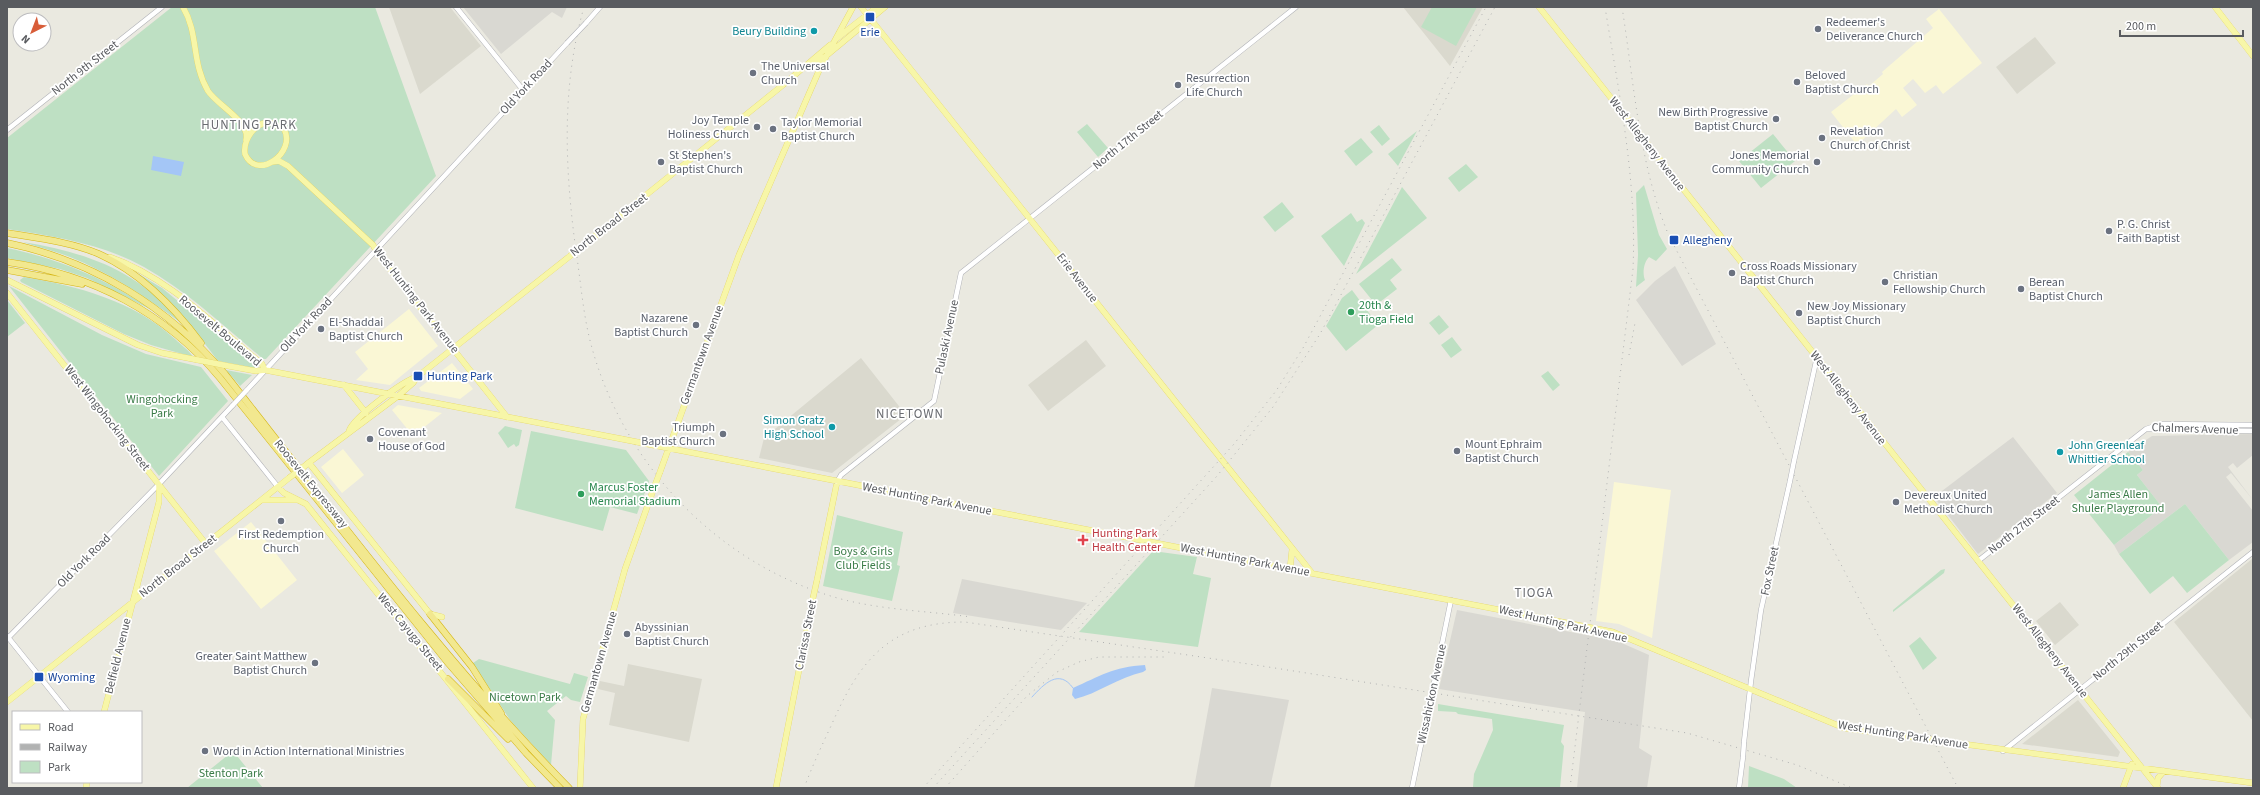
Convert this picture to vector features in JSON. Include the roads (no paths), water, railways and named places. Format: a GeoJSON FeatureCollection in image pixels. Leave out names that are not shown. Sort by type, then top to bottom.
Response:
{"type":"FeatureCollection","features":[{"type":"Feature","properties":{"kind":"highway","name":"Roosevelt Boulevard"},"geometry":{"type":"LineString","coordinates":[[9,234],[55,242],[99,254]]}},
{"type":"Feature","properties":{"kind":"highway","name":"Roosevelt Expressway"},"geometry":{"type":"LineString","coordinates":[[7,244],[69,261],[123,287],[172,321],[215,363],[508,732]]}},
{"type":"Feature","properties":{"kind":"highway"},"geometry":{"type":"LineString","coordinates":[[99,254],[137,277],[162,298],[185,323],[215,363]]}},
{"type":"Feature","properties":{"kind":"highway","name":"Roosevelt Expressway"},"geometry":{"type":"LineString","coordinates":[[7,262],[58,272],[100,287],[154,316],[180,336],[201,355],[449,664],[508,732],[569,788]]}},
{"type":"Feature","properties":{"kind":"highway"},"geometry":{"type":"LineString","coordinates":[[7,270],[100,287]]}},
{"type":"Feature","properties":{"kind":"highway"},"geometry":{"type":"LineString","coordinates":[[430,614],[472,667],[508,732]]}},
{"type":"Feature","properties":{"kind":"highway"},"geometry":{"type":"LineString","coordinates":[[448,679],[508,732],[560,788]]}},
{"type":"Feature","properties":{"kind":"main road"},"geometry":{"type":"LineString","coordinates":[[183,7],[189,16],[197,66],[204,85],[210,94],[243,124]]}},
{"type":"Feature","properties":{"kind":"main road","name":"Germantown Avenue"},"geometry":{"type":"LineString","coordinates":[[580,788],[583,719],[625,569],[739,255],[826,56],[853,7]]}},
{"type":"Feature","properties":{"kind":"main road","name":"Erie Avenue"},"geometry":{"type":"LineString","coordinates":[[861,7],[1292,550],[1312,573]]}},
{"type":"Feature","properties":{"kind":"main road","name":"North Broad Street"},"geometry":{"type":"LineString","coordinates":[[349,431],[351,425],[389,394],[409,379],[417,376],[570,256],[800,71],[834,41],[877,7]]}},
{"type":"Feature","properties":{"kind":"main road","name":"North Broad Street"},"geometry":{"type":"LineString","coordinates":[[800,71],[826,56],[872,20],[885,7]]}},
{"type":"Feature","properties":{"kind":"main road","name":"West Allegheny Avenue"},"geometry":{"type":"LineString","coordinates":[[1539,7],[2157,787]]}},
{"type":"Feature","properties":{"kind":"main road"},"geometry":{"type":"LineString","coordinates":[[2215,7],[2253,56]]}},
{"type":"Feature","properties":{"kind":"main road","name":"West Hunting Park Avenue"},"geometry":{"type":"LineString","coordinates":[[243,124],[253,128],[271,123],[284,129],[286,141],[283,150],[283,157],[288,166]]}},
{"type":"Feature","properties":{"kind":"main road","name":"West Hunting Park Avenue"},"geometry":{"type":"LineString","coordinates":[[243,124],[247,134],[244,149],[249,161],[263,166],[279,161],[288,166],[373,245],[507,417],[1617,633],[1844,728],[2253,783]]}},
{"type":"Feature","properties":{"kind":"main road"},"geometry":{"type":"LineString","coordinates":[[246,140],[259,126]]}},
{"type":"Feature","properties":{"kind":"main road"},"geometry":{"type":"LineString","coordinates":[[272,162],[283,150]]}},
{"type":"Feature","properties":{"kind":"main road","name":"Roosevelt Boulevard"},"geometry":{"type":"LineString","coordinates":[[7,280],[138,345],[162,353],[256,371],[265,370],[262,364],[161,283],[132,266],[99,254]]}},
{"type":"Feature","properties":{"kind":"main road","name":"West Wingohocking Street"},"geometry":{"type":"LineString","coordinates":[[7,293],[206,544]]}},
{"type":"Feature","properties":{"kind":"main road"},"geometry":{"type":"LineString","coordinates":[[265,370],[507,417]]}},
{"type":"Feature","properties":{"kind":"main road","name":"North Broad Street"},"geometry":{"type":"LineString","coordinates":[[7,702],[349,431],[355,430],[398,396],[413,383],[417,376]]}},
{"type":"Feature","properties":{"kind":"main road"},"geometry":{"type":"LineString","coordinates":[[344,385],[366,413]]}},
{"type":"Feature","properties":{"kind":"main road"},"geometry":{"type":"LineString","coordinates":[[308,464],[430,614],[442,616]]}},
{"type":"Feature","properties":{"kind":"main road","name":"Clarissa Street"},"geometry":{"type":"LineString","coordinates":[[776,788],[836,482]]}},
{"type":"Feature","properties":{"kind":"main road","name":"Belfield Avenue"},"geometry":{"type":"LineString","coordinates":[[104,711],[159,502],[159,484]]}},
{"type":"Feature","properties":{"kind":"main road","name":"West Cayuga Street"},"geometry":{"type":"LineString","coordinates":[[278,487],[284,493],[304,501],[448,679],[533,788]]}},
{"type":"Feature","properties":{"kind":"main road"},"geometry":{"type":"LineString","coordinates":[[262,500],[304,501]]}},
{"type":"Feature","properties":{"kind":"main road"},"geometry":{"type":"LineString","coordinates":[[1290,569],[1292,550]]}},
{"type":"Feature","properties":{"kind":"main road"},"geometry":{"type":"LineString","coordinates":[[2123,788],[2132,767],[2133,756]]}},
{"type":"Feature","properties":{"kind":"main road"},"geometry":{"type":"LineString","coordinates":[[2157,787],[2158,778],[2164,771]]}},
{"type":"Feature","properties":{"kind":"street","name":"North 9th Street"},"geometry":{"type":"LineString","coordinates":[[7,130],[162,7]]}},
{"type":"Feature","properties":{"kind":"street"},"geometry":{"type":"LineString","coordinates":[[456,7],[523,90]]}},
{"type":"Feature","properties":{"kind":"street","name":"Old York Road"},"geometry":{"type":"LineString","coordinates":[[7,638],[159,484],[600,7]]}},
{"type":"Feature","properties":{"kind":"street","name":"North 17th Street"},"geometry":{"type":"LineString","coordinates":[[960,273],[1296,7]]}},
{"type":"Feature","properties":{"kind":"street","name":"Pulaski Avenue"},"geometry":{"type":"LineString","coordinates":[[836,482],[841,475],[934,401],[960,273]]}},
{"type":"Feature","properties":{"kind":"street","name":"Fox Street"},"geometry":{"type":"LineString","coordinates":[[1739,788],[1750,689],[1763,604],[1816,357]]}},
{"type":"Feature","properties":{"kind":"street"},"geometry":{"type":"LineString","coordinates":[[222,416],[278,487]]}},
{"type":"Feature","properties":{"kind":"street","name":"Chalmers Avenue"},"geometry":{"type":"LineString","coordinates":[[2146,429],[2161,424],[2253,425]]}},
{"type":"Feature","properties":{"kind":"street","name":"North 27th Street"},"geometry":{"type":"LineString","coordinates":[[1978,561],[2146,429]]}},
{"type":"Feature","properties":{"kind":"street","name":"Chalmers Avenue"},"geometry":{"type":"LineString","coordinates":[[2146,429],[2253,431]]}},
{"type":"Feature","properties":{"kind":"street","name":"North 29th Street"},"geometry":{"type":"LineString","coordinates":[[2003,750],[2253,552]]}},
{"type":"Feature","properties":{"kind":"street","name":"Wissahickon Avenue"},"geometry":{"type":"LineString","coordinates":[[1412,788],[1451,600]]}},
{"type":"Feature","properties":{"kind":"street"},"geometry":{"type":"LineString","coordinates":[[125,608],[130,613]]}},
{"type":"Feature","properties":{"kind":"street"},"geometry":{"type":"LineString","coordinates":[[7,638],[67,711]]}},
{"type":"Feature","properties":{"kind":"water"},"geometry":{"type":"Polygon","coordinates":[[[153,156],[184,162],[181,176],[151,170],[153,156]]]}},
{"type":"Feature","properties":{"kind":"water"},"geometry":{"type":"Polygon","coordinates":[[[1145,665],[1146,670],[1143,672],[1134,674],[1083,697],[1075,699],[1072,695],[1073,688],[1099,676],[1115,670],[1145,665]]]}},
{"type":"Feature","properties":{"kind":"waterway"},"geometry":{"type":"LineString","coordinates":[[1032,697],[1052,680],[1062,679],[1068,682],[1073,688]]}},
{"type":"Feature","properties":{"kind":"railway"},"geometry":{"type":"LineString","coordinates":[[584,7],[577,37],[568,98],[567,129],[569,190],[572,221],[584,312],[592,348],[607,392],[628,433],[653,471],[684,506],[718,536],[756,563],[797,584],[841,599],[873,606],[971,617]]}},
{"type":"Feature","properties":{"kind":"railway"},"geometry":{"type":"LineString","coordinates":[[923,788],[1234,444],[1276,391],[1303,348],[1486,7]]}},
{"type":"Feature","properties":{"kind":"railway"},"geometry":{"type":"LineString","coordinates":[[933,788],[1217,476],[1273,407],[1320,334],[1495,7]]}},
{"type":"Feature","properties":{"kind":"railway"},"geometry":{"type":"LineString","coordinates":[[1570,788],[1633,269],[1634,236],[1630,170],[1605,7]]}},
{"type":"Feature","properties":{"kind":"railway"},"geometry":{"type":"LineString","coordinates":[[1622,7],[1644,152],[1659,209],[1669,236],[1958,788]]}},
{"type":"Feature","properties":{"kind":"railway"},"geometry":{"type":"LineString","coordinates":[[1629,355],[1635,323]]}},
{"type":"Feature","properties":{"kind":"railway"},"geometry":{"type":"LineString","coordinates":[[804,788],[842,703],[865,665],[880,650],[896,638],[916,629],[938,624],[965,622],[1262,666],[1687,733],[1797,765],[1852,788]]}},
{"type":"Feature","properties":{"kind":"railway"},"geometry":{"type":"LineString","coordinates":[[945,788],[1027,696],[1057,672],[1079,662],[1099,657],[1168,657]]}},
{"type":"Feature","properties":{"kind":"place","name":"Erie"},"geometry":{"type":"Point","coordinates":[870,17]}},
{"type":"Feature","properties":{"kind":"place","name":"Redeemer's Deliverance Church"},"geometry":{"type":"Point","coordinates":[1818,29]}},
{"type":"Feature","properties":{"kind":"place","name":"Beury Building"},"geometry":{"type":"Point","coordinates":[814,31]}},
{"type":"Feature","properties":{"kind":"place","name":"The Universal Church"},"geometry":{"type":"Point","coordinates":[753,73]}},
{"type":"Feature","properties":{"kind":"place","name":"Beloved Baptist Church"},"geometry":{"type":"Point","coordinates":[1797,82]}},
{"type":"Feature","properties":{"kind":"place","name":"Resurrection Life Church"},"geometry":{"type":"Point","coordinates":[1178,85]}},
{"type":"Feature","properties":{"kind":"place","name":"New Birth Progressive Baptist Church"},"geometry":{"type":"Point","coordinates":[1776,119]}},
{"type":"Feature","properties":{"kind":"place","name":"Joy Temple Holiness Church"},"geometry":{"type":"Point","coordinates":[757,127]}},
{"type":"Feature","properties":{"kind":"place","name":"Taylor Memorial Baptist Church"},"geometry":{"type":"Point","coordinates":[773,129]}},
{"type":"Feature","properties":{"kind":"place","name":"Revelation Church of Christ"},"geometry":{"type":"Point","coordinates":[1822,138]}},
{"type":"Feature","properties":{"kind":"place","name":"St Stephen's Baptist Church"},"geometry":{"type":"Point","coordinates":[661,162]}},
{"type":"Feature","properties":{"kind":"place","name":"Jones Memorial Community Church"},"geometry":{"type":"Point","coordinates":[1817,162]}},
{"type":"Feature","properties":{"kind":"place","name":"P. G. Christ Faith Baptist"},"geometry":{"type":"Point","coordinates":[2109,231]}},
{"type":"Feature","properties":{"kind":"place","name":"Allegheny"},"geometry":{"type":"Point","coordinates":[1674,240]}},
{"type":"Feature","properties":{"kind":"place","name":"Cross Roads Missionary Baptist Church"},"geometry":{"type":"Point","coordinates":[1732,273]}},
{"type":"Feature","properties":{"kind":"place","name":"Christian Fellowship Church"},"geometry":{"type":"Point","coordinates":[1885,282]}},
{"type":"Feature","properties":{"kind":"place","name":"Berean Baptist Church"},"geometry":{"type":"Point","coordinates":[2021,289]}},
{"type":"Feature","properties":{"kind":"place","name":"20th & Tioga Field"},"geometry":{"type":"Point","coordinates":[1351,312]}},
{"type":"Feature","properties":{"kind":"place","name":"New Joy Missionary Baptist Church"},"geometry":{"type":"Point","coordinates":[1799,313]}},
{"type":"Feature","properties":{"kind":"place","name":"Nazarene Baptist Church"},"geometry":{"type":"Point","coordinates":[696,325]}},
{"type":"Feature","properties":{"kind":"place","name":"El-Shaddai Baptist Church"},"geometry":{"type":"Point","coordinates":[321,329]}},
{"type":"Feature","properties":{"kind":"place","name":"Hunting Park"},"geometry":{"type":"Point","coordinates":[418,376]}},
{"type":"Feature","properties":{"kind":"place","name":"Simon Gratz High School"},"geometry":{"type":"Point","coordinates":[832,427]}},
{"type":"Feature","properties":{"kind":"place","name":"Triumph Baptist Church"},"geometry":{"type":"Point","coordinates":[723,434]}},
{"type":"Feature","properties":{"kind":"place","name":"Covenant House of God"},"geometry":{"type":"Point","coordinates":[370,439]}},
{"type":"Feature","properties":{"kind":"place","name":"Mount Ephraim Baptist Church"},"geometry":{"type":"Point","coordinates":[1457,451]}},
{"type":"Feature","properties":{"kind":"place","name":"John Greenleaf Whittier School"},"geometry":{"type":"Point","coordinates":[2060,452]}},
{"type":"Feature","properties":{"kind":"place","name":"Marcus Foster Memorial Stadium"},"geometry":{"type":"Point","coordinates":[581,494]}},
{"type":"Feature","properties":{"kind":"place","name":"Devereux United Methodist Church"},"geometry":{"type":"Point","coordinates":[1896,502]}},
{"type":"Feature","properties":{"kind":"place","name":"First Redemption Church"},"geometry":{"type":"Point","coordinates":[281,521]}},
{"type":"Feature","properties":{"kind":"place","name":"Hunting Park Health Center"},"geometry":{"type":"Point","coordinates":[1083,540]}},
{"type":"Feature","properties":{"kind":"place","name":"Abyssinian Baptist Church"},"geometry":{"type":"Point","coordinates":[627,634]}},
{"type":"Feature","properties":{"kind":"place","name":"Greater Saint Matthew Baptist Church"},"geometry":{"type":"Point","coordinates":[315,663]}},
{"type":"Feature","properties":{"kind":"place","name":"Wyoming"},"geometry":{"type":"Point","coordinates":[39,677]}},
{"type":"Feature","properties":{"kind":"place","name":"Word in Action International Ministries"},"geometry":{"type":"Point","coordinates":[205,751]}},
{"type":"Feature","properties":{"kind":"district","name":"HUNTING PARK"},"geometry":{"type":"Point","coordinates":[249,125]}},
{"type":"Feature","properties":{"kind":"district","name":"NICETOWN"},"geometry":{"type":"Point","coordinates":[910,414]}},
{"type":"Feature","properties":{"kind":"district","name":"TIOGA"},"geometry":{"type":"Point","coordinates":[1534,593]}},
{"type":"Feature","properties":{"kind":"park label","name":"Wingohocking Park"},"geometry":{"type":"Point","coordinates":[162,406]}},
{"type":"Feature","properties":{"kind":"park label","name":"James Allen Shuler Playground"},"geometry":{"type":"Point","coordinates":[2118,501]}},
{"type":"Feature","properties":{"kind":"park label","name":"Boys & Girls Club Fields"},"geometry":{"type":"Point","coordinates":[863,558]}},
{"type":"Feature","properties":{"kind":"park label","name":"Nicetown Park"},"geometry":{"type":"Point","coordinates":[525,697]}},
{"type":"Feature","properties":{"kind":"park label","name":"Stenton Park"},"geometry":{"type":"Point","coordinates":[231,773]}}]}
